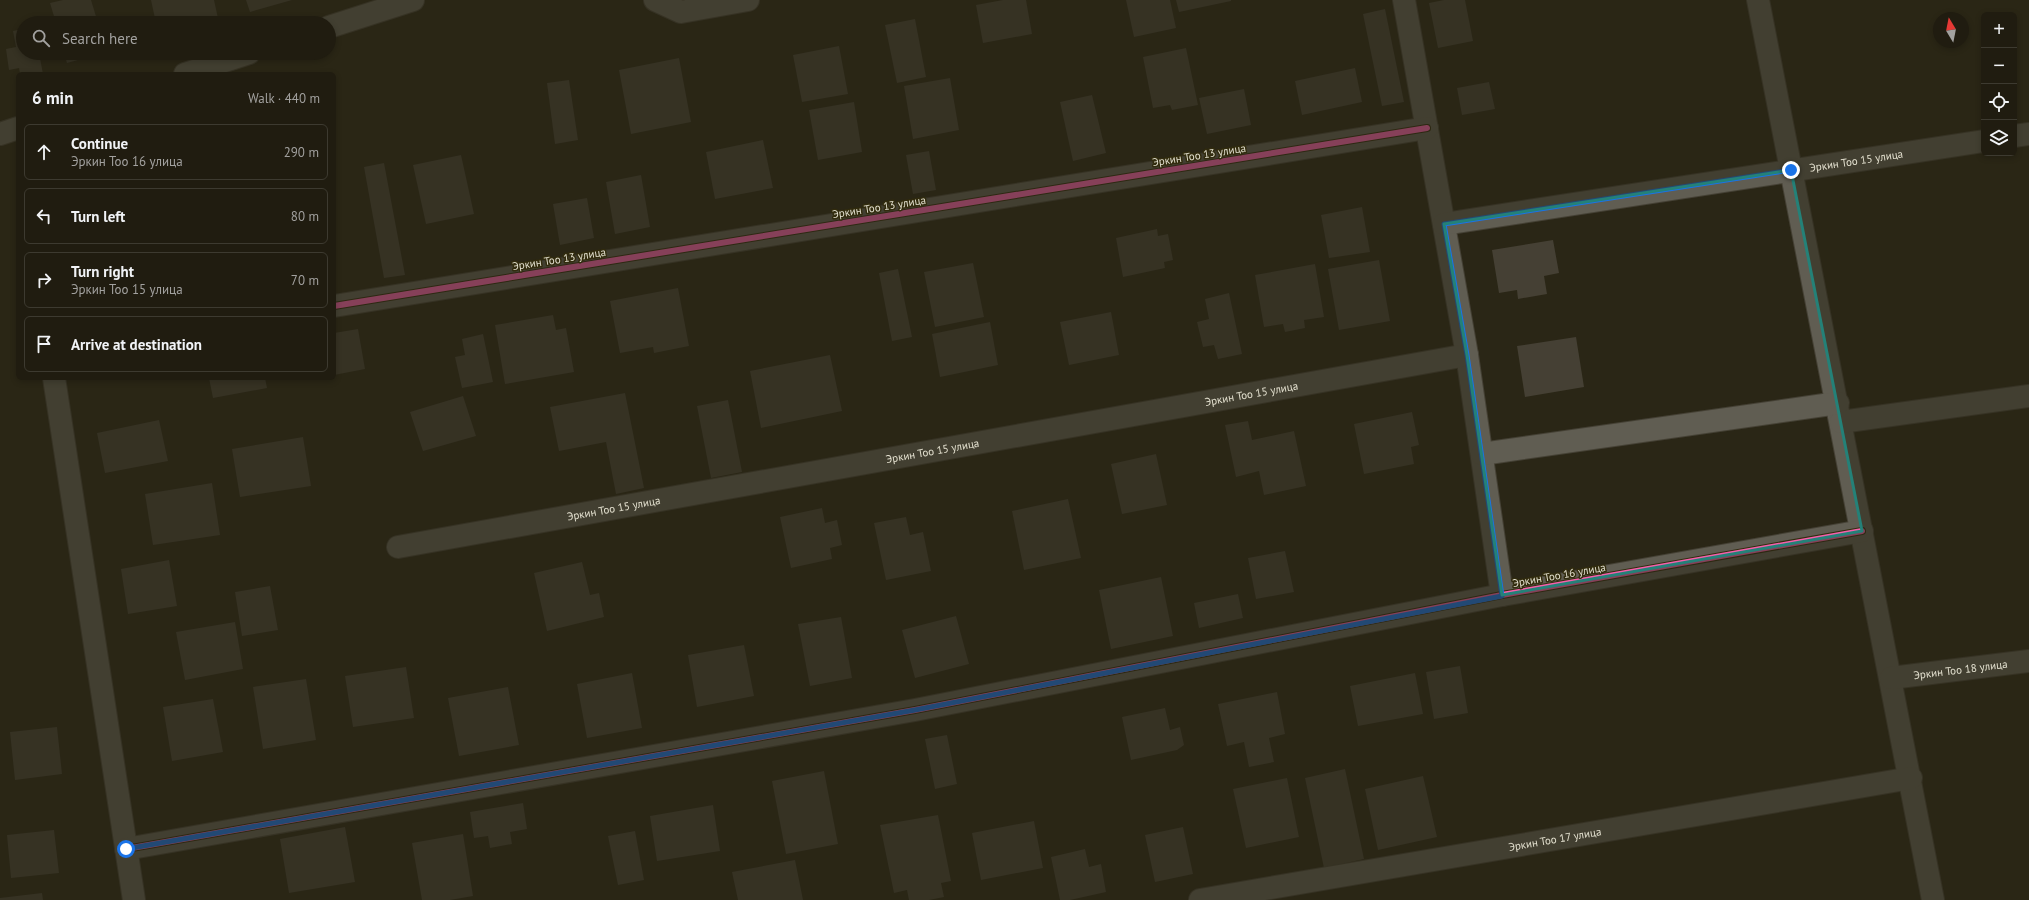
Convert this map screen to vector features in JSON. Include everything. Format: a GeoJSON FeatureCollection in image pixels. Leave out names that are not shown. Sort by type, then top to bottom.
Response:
{"type":"FeatureCollection","features":[{"type":"Feature","properties":{"kind":"street"},"geometry":{"type":"LineString","coordinates":[[336,25],[413,0]]}},
{"type":"Feature","properties":{"kind":"street"},"geometry":{"type":"LineString","coordinates":[[655,0],[681,12],[748,0]]}},
{"type":"Feature","properties":{"kind":"street"},"geometry":{"type":"LineString","coordinates":[[1404,0],[1467,355],[1502,596]]}},
{"type":"Feature","properties":{"kind":"street"},"geometry":{"type":"LineString","coordinates":[[1758,0],[1911,778],[1933,900]]}},
{"type":"Feature","properties":{"kind":"street"},"geometry":{"type":"LineString","coordinates":[[191,72],[228,60]]}},
{"type":"Feature","properties":{"kind":"street","name":"Эркин Тоо 13 улица"},"geometry":{"type":"LineString","coordinates":[[336,306],[1427,128]]}},
{"type":"Feature","properties":{"kind":"street"},"geometry":{"type":"LineString","coordinates":[[2017,136],[2029,134]]}},
{"type":"Feature","properties":{"kind":"street","name":"Эркин Тоо 15 улица"},"geometry":{"type":"LineString","coordinates":[[1444,224],[1981,141]]}},
{"type":"Feature","properties":{"kind":"street","name":"Эркин Тоо 15 улица"},"geometry":{"type":"LineString","coordinates":[[398,546],[1467,355]]}},
{"type":"Feature","properties":{"kind":"street"},"geometry":{"type":"LineString","coordinates":[[54,380],[134,900]]}},
{"type":"Feature","properties":{"kind":"street"},"geometry":{"type":"LineString","coordinates":[[1482,454],[1840,413],[2029,396]]}},
{"type":"Feature","properties":{"kind":"street","name":"Эркин Тоо 16 улица"},"geometry":{"type":"LineString","coordinates":[[126,849],[915,710],[1502,596],[1862,531]]}},
{"type":"Feature","properties":{"kind":"street","name":"Эркин Тоо 18 улица"},"geometry":{"type":"LineString","coordinates":[[1891,678],[2029,661]]}},
{"type":"Feature","properties":{"kind":"street","name":"Эркин Тоо 17 улица"},"geometry":{"type":"LineString","coordinates":[[1200,900],[1911,778]]}},
{"type":"Feature","properties":{"kind":"highlighted area"},"geometry":{"type":"Polygon","coordinates":[[[1791,170],[1862,531],[1502,595],[1467,355],[1444,224],[1791,170]]]}},
{"type":"Feature","properties":{"kind":"building"},"geometry":{"type":"Polygon","coordinates":[[[63,0],[91,0],[96,16],[54,16],[50,3],[63,0]]]}},
{"type":"Feature","properties":{"kind":"building"},"geometry":{"type":"Polygon","coordinates":[[[151,0],[214,0],[217,16],[154,16],[151,0]]]}},
{"type":"Feature","properties":{"kind":"building"},"geometry":{"type":"Polygon","coordinates":[[[246,0],[292,0],[250,12],[246,0]]]}},
{"type":"Feature","properties":{"kind":"building"},"geometry":{"type":"Polygon","coordinates":[[[1003,0],[1026,0],[1032,34],[983,43],[976,5],[1003,0]]]}},
{"type":"Feature","properties":{"kind":"building"},"geometry":{"type":"Polygon","coordinates":[[[1126,0],[1170,0],[1176,28],[1134,37],[1126,0]]]}},
{"type":"Feature","properties":{"kind":"building"},"geometry":{"type":"Polygon","coordinates":[[[1176,0],[1231,0],[1231,1],[1179,12],[1176,0]]]}},
{"type":"Feature","properties":{"kind":"building"},"geometry":{"type":"Polygon","coordinates":[[[1444,0],[1465,0],[1473,41],[1438,48],[1429,3],[1444,0]]]}},
{"type":"Feature","properties":{"kind":"building"},"geometry":{"type":"Polygon","coordinates":[[[1385,9],[1404,102],[1382,106],[1363,14],[1385,9]]]}},
{"type":"Feature","properties":{"kind":"building"},"geometry":{"type":"Polygon","coordinates":[[[915,19],[926,77],[897,83],[885,25],[915,19]]]}},
{"type":"Feature","properties":{"kind":"building"},"geometry":{"type":"Polygon","coordinates":[[[16,30],[16,47],[13,31],[16,30]]]}},
{"type":"Feature","properties":{"kind":"building"},"geometry":{"type":"Polygon","coordinates":[[[839,46],[848,94],[802,102],[793,55],[839,46]]]}},
{"type":"Feature","properties":{"kind":"building"},"geometry":{"type":"Polygon","coordinates":[[[16,47],[16,60],[40,60],[43,72],[20,72],[19,68],[9,70],[6,49],[16,47]]]}},
{"type":"Feature","properties":{"kind":"building"},"geometry":{"type":"Polygon","coordinates":[[[1186,48],[1198,105],[1172,110],[1170,105],[1153,108],[1143,57],[1186,48]]]}},
{"type":"Feature","properties":{"kind":"building"},"geometry":{"type":"Polygon","coordinates":[[[679,58],[691,122],[631,134],[619,70],[679,58]]]}},
{"type":"Feature","properties":{"kind":"building"},"geometry":{"type":"Polygon","coordinates":[[[66,60],[78,60],[67,63],[66,60]]]}},
{"type":"Feature","properties":{"kind":"building"},"geometry":{"type":"Polygon","coordinates":[[[1355,68],[1362,102],[1302,115],[1295,81],[1355,68]]]}},
{"type":"Feature","properties":{"kind":"building"},"geometry":{"type":"Polygon","coordinates":[[[950,78],[959,130],[913,139],[904,86],[950,78]]]}},
{"type":"Feature","properties":{"kind":"building"},"geometry":{"type":"Polygon","coordinates":[[[569,80],[578,140],[555,144],[547,83],[569,80]]]}},
{"type":"Feature","properties":{"kind":"building"},"geometry":{"type":"Polygon","coordinates":[[[1489,82],[1495,109],[1462,115],[1457,88],[1489,82]]]}},
{"type":"Feature","properties":{"kind":"building"},"geometry":{"type":"Polygon","coordinates":[[[1244,89],[1251,125],[1207,134],[1199,98],[1244,89]]]}},
{"type":"Feature","properties":{"kind":"building"},"geometry":{"type":"Polygon","coordinates":[[[1092,95],[1106,153],[1073,161],[1060,102],[1092,95]]]}},
{"type":"Feature","properties":{"kind":"building"},"geometry":{"type":"Polygon","coordinates":[[[854,102],[862,152],[818,160],[809,110],[854,102]]]}},
{"type":"Feature","properties":{"kind":"building"},"geometry":{"type":"Polygon","coordinates":[[[763,140],[773,188],[715,199],[706,152],[763,140]]]}},
{"type":"Feature","properties":{"kind":"building"},"geometry":{"type":"Polygon","coordinates":[[[929,151],[936,190],[913,194],[906,155],[929,151]]]}},
{"type":"Feature","properties":{"kind":"building"},"geometry":{"type":"Polygon","coordinates":[[[461,155],[474,214],[426,224],[413,165],[461,155]]]}},
{"type":"Feature","properties":{"kind":"building"},"geometry":{"type":"Polygon","coordinates":[[[384,163],[405,275],[384,278],[364,167],[384,163]]]}},
{"type":"Feature","properties":{"kind":"building"},"geometry":{"type":"Polygon","coordinates":[[[641,175],[650,227],[615,234],[606,182],[641,175]]]}},
{"type":"Feature","properties":{"kind":"building"},"geometry":{"type":"Polygon","coordinates":[[[587,198],[594,238],[560,245],[553,204],[587,198]]]}},
{"type":"Feature","properties":{"kind":"building"},"geometry":{"type":"Polygon","coordinates":[[[1362,207],[1370,252],[1329,258],[1321,215],[1362,207]]]}},
{"type":"Feature","properties":{"kind":"building"},"geometry":{"type":"Polygon","coordinates":[[[1157,229],[1158,236],[1168,234],[1173,260],[1164,262],[1165,268],[1123,277],[1116,238],[1157,229]]]}},
{"type":"Feature","properties":{"kind":"building"},"geometry":{"type":"Polygon","coordinates":[[[1553,240],[1559,273],[1544,276],[1547,294],[1518,299],[1517,290],[1499,293],[1492,250],[1553,240]]]}},
{"type":"Feature","properties":{"kind":"building"},"geometry":{"type":"Polygon","coordinates":[[[1379,260],[1390,321],[1339,330],[1328,269],[1379,260]]]}},
{"type":"Feature","properties":{"kind":"building"},"geometry":{"type":"Polygon","coordinates":[[[973,263],[984,317],[935,327],[924,272],[973,263]]]}},
{"type":"Feature","properties":{"kind":"building"},"geometry":{"type":"Polygon","coordinates":[[[1315,264],[1324,317],[1304,320],[1305,328],[1285,332],[1283,324],[1264,327],[1255,275],[1315,264]]]}},
{"type":"Feature","properties":{"kind":"building"},"geometry":{"type":"Polygon","coordinates":[[[898,269],[912,337],[892,341],[879,273],[898,269]]]}},
{"type":"Feature","properties":{"kind":"building"},"geometry":{"type":"Polygon","coordinates":[[[678,288],[689,346],[654,353],[653,347],[620,353],[610,301],[678,288]]]}},
{"type":"Feature","properties":{"kind":"building"},"geometry":{"type":"Polygon","coordinates":[[[1229,293],[1242,354],[1218,359],[1214,345],[1203,347],[1197,322],[1209,319],[1205,299],[1229,293]]]}},
{"type":"Feature","properties":{"kind":"building"},"geometry":{"type":"Polygon","coordinates":[[[1111,312],[1119,355],[1069,365],[1060,322],[1111,312]]]}},
{"type":"Feature","properties":{"kind":"building"},"geometry":{"type":"Polygon","coordinates":[[[553,315],[556,330],[566,328],[574,372],[505,384],[495,325],[553,315]]]}},
{"type":"Feature","properties":{"kind":"building"},"geometry":{"type":"Polygon","coordinates":[[[990,322],[998,365],[940,377],[932,334],[990,322]]]}},
{"type":"Feature","properties":{"kind":"building"},"geometry":{"type":"Polygon","coordinates":[[[358,329],[365,369],[336,375],[336,333],[358,329]]]}},
{"type":"Feature","properties":{"kind":"building"},"geometry":{"type":"Polygon","coordinates":[[[483,334],[493,382],[462,388],[455,357],[465,355],[462,339],[483,334]]]}},
{"type":"Feature","properties":{"kind":"building"},"geometry":{"type":"Polygon","coordinates":[[[1576,337],[1584,387],[1525,397],[1517,346],[1576,337]]]}},
{"type":"Feature","properties":{"kind":"building"},"geometry":{"type":"Polygon","coordinates":[[[830,355],[842,411],[761,428],[750,371],[830,355]]]}},
{"type":"Feature","properties":{"kind":"building"},"geometry":{"type":"Polygon","coordinates":[[[209,380],[265,380],[267,388],[213,398],[209,380]]]}},
{"type":"Feature","properties":{"kind":"building"},"geometry":{"type":"Polygon","coordinates":[[[625,393],[644,488],[616,494],[606,442],[559,451],[550,407],[625,393]]]}},
{"type":"Feature","properties":{"kind":"building"},"geometry":{"type":"Polygon","coordinates":[[[463,396],[476,436],[423,451],[410,412],[463,396]]]}},
{"type":"Feature","properties":{"kind":"building"},"geometry":{"type":"Polygon","coordinates":[[[728,400],[742,472],[711,478],[697,406],[728,400]]]}},
{"type":"Feature","properties":{"kind":"building"},"geometry":{"type":"Polygon","coordinates":[[[1412,412],[1419,445],[1411,447],[1414,464],[1364,474],[1354,424],[1412,412]]]}},
{"type":"Feature","properties":{"kind":"building"},"geometry":{"type":"Polygon","coordinates":[[[159,420],[168,461],[105,473],[97,433],[159,420]]]}},
{"type":"Feature","properties":{"kind":"building"},"geometry":{"type":"Polygon","coordinates":[[[1248,421],[1252,440],[1294,431],[1306,486],[1264,495],[1259,471],[1236,477],[1225,425],[1248,421]]]}},
{"type":"Feature","properties":{"kind":"building"},"geometry":{"type":"Polygon","coordinates":[[[303,437],[311,486],[240,497],[232,449],[303,437]]]}},
{"type":"Feature","properties":{"kind":"building"},"geometry":{"type":"Polygon","coordinates":[[[1156,454],[1167,505],[1122,514],[1111,464],[1156,454]]]}},
{"type":"Feature","properties":{"kind":"building"},"geometry":{"type":"Polygon","coordinates":[[[212,483],[220,535],[153,545],[145,494],[212,483]]]}},
{"type":"Feature","properties":{"kind":"building"},"geometry":{"type":"Polygon","coordinates":[[[1068,499],[1081,558],[1024,570],[1012,511],[1068,499]]]}},
{"type":"Feature","properties":{"kind":"building"},"geometry":{"type":"Polygon","coordinates":[[[822,508],[825,523],[837,520],[842,545],[830,548],[832,559],[791,568],[780,517],[822,508]]]}},
{"type":"Feature","properties":{"kind":"building"},"geometry":{"type":"Polygon","coordinates":[[[906,517],[910,535],[923,532],[931,571],[886,580],[874,523],[906,517]]]}},
{"type":"Feature","properties":{"kind":"building"},"geometry":{"type":"Polygon","coordinates":[[[1285,551],[1294,592],[1256,599],[1248,558],[1285,551]]]}},
{"type":"Feature","properties":{"kind":"building"},"geometry":{"type":"Polygon","coordinates":[[[169,560],[177,606],[128,614],[121,569],[169,560]]]}},
{"type":"Feature","properties":{"kind":"building"},"geometry":{"type":"Polygon","coordinates":[[[582,562],[590,595],[599,593],[604,617],[547,631],[534,573],[582,562]]]}},
{"type":"Feature","properties":{"kind":"building"},"geometry":{"type":"Polygon","coordinates":[[[1161,577],[1173,636],[1111,649],[1099,590],[1161,577]]]}},
{"type":"Feature","properties":{"kind":"building"},"geometry":{"type":"Polygon","coordinates":[[[270,586],[278,630],[242,636],[235,592],[270,586]]]}},
{"type":"Feature","properties":{"kind":"building"},"geometry":{"type":"Polygon","coordinates":[[[1238,594],[1243,618],[1199,628],[1194,603],[1238,594]]]}},
{"type":"Feature","properties":{"kind":"building"},"geometry":{"type":"Polygon","coordinates":[[[956,616],[969,664],[915,678],[902,630],[956,616]]]}},
{"type":"Feature","properties":{"kind":"building"},"geometry":{"type":"Polygon","coordinates":[[[841,617],[852,678],[810,686],[798,624],[841,617]]]}},
{"type":"Feature","properties":{"kind":"building"},"geometry":{"type":"Polygon","coordinates":[[[235,622],[243,669],[185,680],[176,632],[235,622]]]}},
{"type":"Feature","properties":{"kind":"building"},"geometry":{"type":"Polygon","coordinates":[[[744,645],[754,696],[697,707],[688,655],[744,645]]]}},
{"type":"Feature","properties":{"kind":"building"},"geometry":{"type":"Polygon","coordinates":[[[1460,666],[1468,713],[1434,719],[1426,672],[1460,666]]]}},
{"type":"Feature","properties":{"kind":"building"},"geometry":{"type":"Polygon","coordinates":[[[406,667],[414,718],[353,727],[345,676],[406,667]]]}},
{"type":"Feature","properties":{"kind":"building"},"geometry":{"type":"Polygon","coordinates":[[[632,673],[642,728],[587,738],[577,684],[632,673]]]}},
{"type":"Feature","properties":{"kind":"building"},"geometry":{"type":"Polygon","coordinates":[[[1415,673],[1423,714],[1358,726],[1350,686],[1415,673]]]}},
{"type":"Feature","properties":{"kind":"building"},"geometry":{"type":"Polygon","coordinates":[[[306,679],[316,740],[263,749],[253,687],[306,679]]]}},
{"type":"Feature","properties":{"kind":"building"},"geometry":{"type":"Polygon","coordinates":[[[508,687],[519,745],[459,756],[448,698],[508,687]]]}},
{"type":"Feature","properties":{"kind":"building"},"geometry":{"type":"Polygon","coordinates":[[[1277,692],[1285,734],[1269,738],[1274,762],[1249,767],[1244,742],[1227,746],[1218,704],[1277,692]]]}},
{"type":"Feature","properties":{"kind":"building"},"geometry":{"type":"Polygon","coordinates":[[[213,699],[223,752],[172,761],[163,707],[213,699]]]}},
{"type":"Feature","properties":{"kind":"building"},"geometry":{"type":"Polygon","coordinates":[[[1165,708],[1170,730],[1180,727],[1184,745],[1177,750],[1131,760],[1122,717],[1165,708]]]}},
{"type":"Feature","properties":{"kind":"building"},"geometry":{"type":"Polygon","coordinates":[[[57,727],[62,774],[15,780],[10,732],[57,727]]]}},
{"type":"Feature","properties":{"kind":"building"},"geometry":{"type":"Polygon","coordinates":[[[947,735],[957,784],[935,789],[925,739],[947,735]]]}},
{"type":"Feature","properties":{"kind":"building"},"geometry":{"type":"Polygon","coordinates":[[[1345,769],[1364,859],[1324,868],[1305,778],[1345,769]]]}},
{"type":"Feature","properties":{"kind":"building"},"geometry":{"type":"Polygon","coordinates":[[[824,771],[838,844],[786,854],[772,781],[824,771]]]}},
{"type":"Feature","properties":{"kind":"building"},"geometry":{"type":"Polygon","coordinates":[[[1423,776],[1437,837],[1378,850],[1365,789],[1423,776]]]}},
{"type":"Feature","properties":{"kind":"building"},"geometry":{"type":"Polygon","coordinates":[[[1287,778],[1299,837],[1246,848],[1233,789],[1287,778]]]}},
{"type":"Feature","properties":{"kind":"building"},"geometry":{"type":"Polygon","coordinates":[[[523,803],[527,829],[510,832],[512,844],[490,848],[488,836],[474,838],[470,812],[523,803]]]}},
{"type":"Feature","properties":{"kind":"building"},"geometry":{"type":"Polygon","coordinates":[[[713,805],[720,851],[657,861],[650,816],[713,805]]]}},
{"type":"Feature","properties":{"kind":"building"},"geometry":{"type":"Polygon","coordinates":[[[938,815],[951,881],[941,883],[944,897],[929,900],[909,900],[907,890],[894,893],[880,825],[938,815]]]}},
{"type":"Feature","properties":{"kind":"building"},"geometry":{"type":"Polygon","coordinates":[[[1034,821],[1043,868],[981,880],[972,833],[1034,821]]]}},
{"type":"Feature","properties":{"kind":"building"},"geometry":{"type":"Polygon","coordinates":[[[345,827],[355,882],[289,893],[280,839],[345,827]]]}},
{"type":"Feature","properties":{"kind":"building"},"geometry":{"type":"Polygon","coordinates":[[[1183,827],[1193,874],[1155,882],[1145,835],[1183,827]]]}},
{"type":"Feature","properties":{"kind":"building"},"geometry":{"type":"Polygon","coordinates":[[[54,830],[59,873],[11,878],[7,835],[54,830]]]}},
{"type":"Feature","properties":{"kind":"building"},"geometry":{"type":"Polygon","coordinates":[[[635,831],[644,880],[618,885],[608,836],[635,831]]]}},
{"type":"Feature","properties":{"kind":"building"},"geometry":{"type":"Polygon","coordinates":[[[463,834],[473,896],[450,900],[422,900],[412,843],[463,834]]]}},
{"type":"Feature","properties":{"kind":"building"},"geometry":{"type":"Polygon","coordinates":[[[1085,849],[1089,867],[1101,864],[1106,892],[1070,900],[1060,900],[1051,857],[1085,849]]]}},
{"type":"Feature","properties":{"kind":"building"},"geometry":{"type":"Polygon","coordinates":[[[795,860],[803,900],[738,900],[732,872],[795,860]]]}},
{"type":"Feature","properties":{"kind":"building"},"geometry":{"type":"Polygon","coordinates":[[[42,893],[43,900],[0,900],[0,898],[42,893]]]}},
{"type":"Feature","properties":{"kind":"cycle path"},"geometry":{"type":"LineString","coordinates":[[336,306],[1427,128]]}},
{"type":"Feature","properties":{"kind":"cycle path"},"geometry":{"type":"LineString","coordinates":[[126,849],[915,710],[1502,595],[1862,531]]}},
{"type":"Feature","properties":{"kind":"route"},"geometry":{"type":"LineString","coordinates":[[126,849],[915,710],[1502,596],[1467,355],[1444,224],[1791,170]]}}]}
